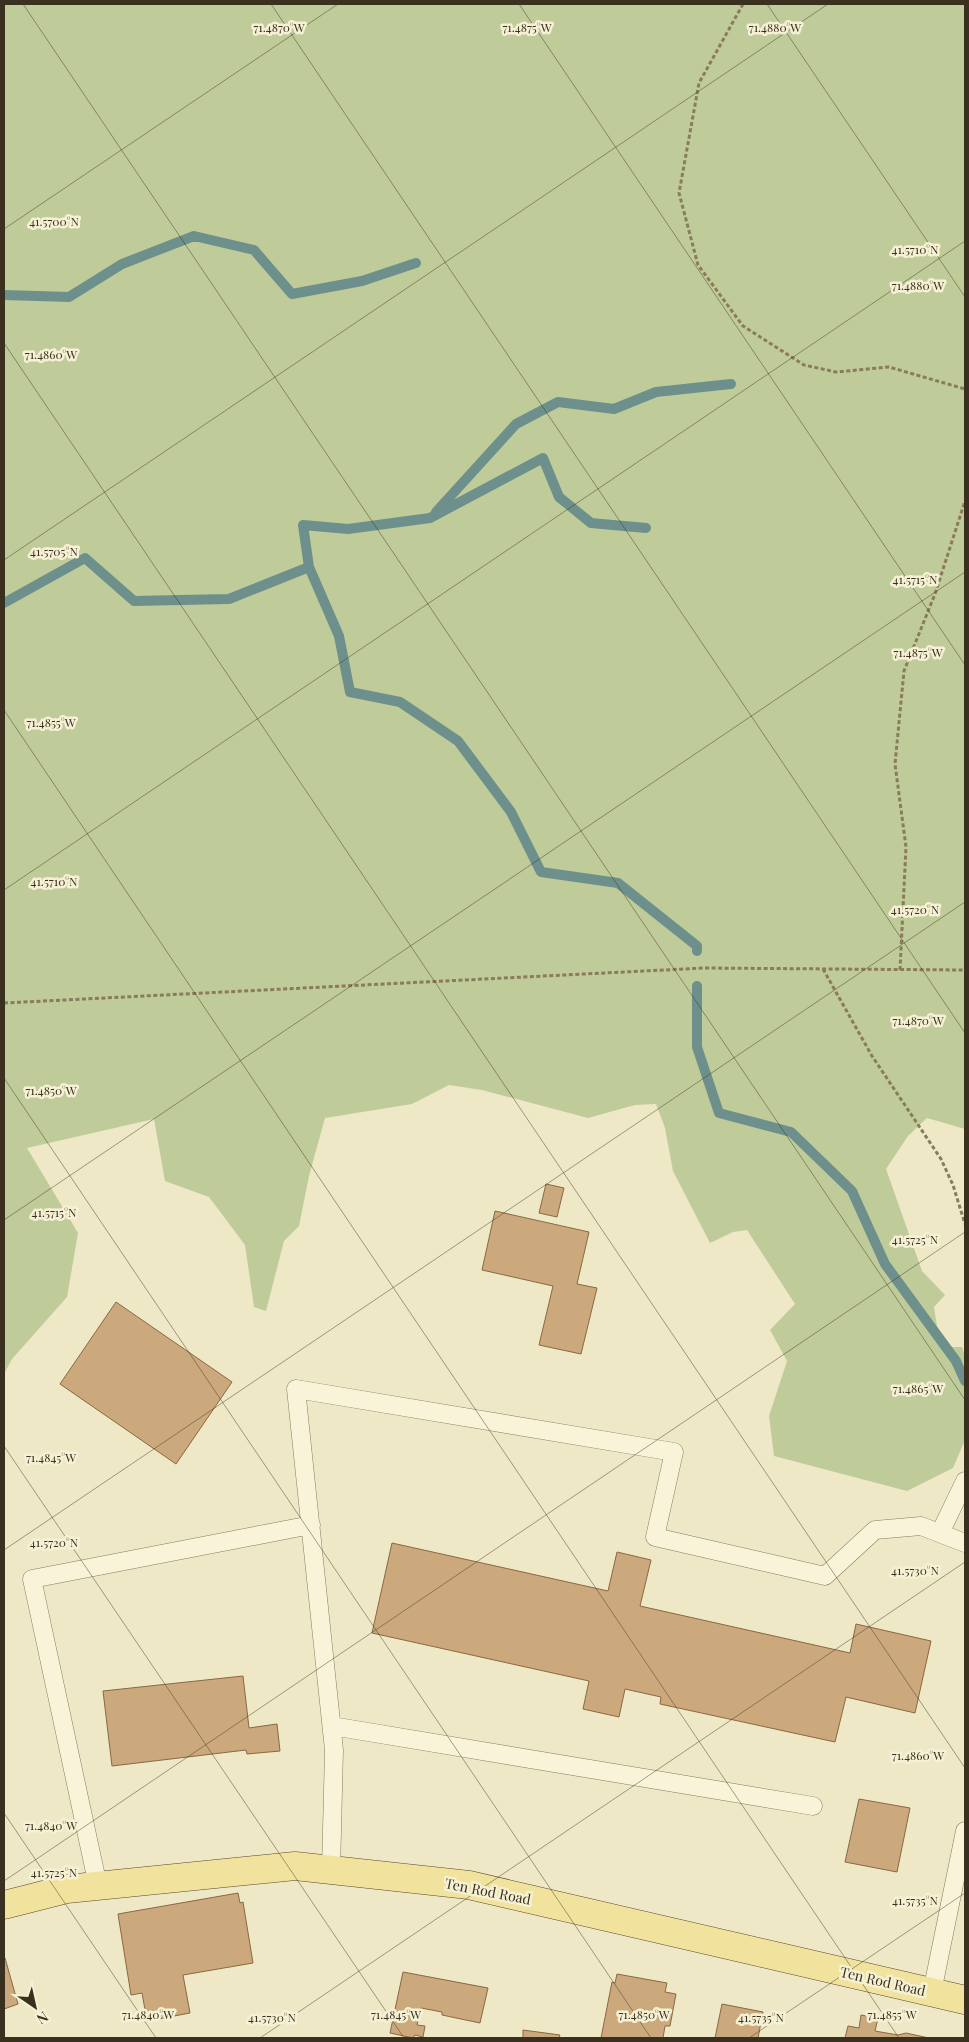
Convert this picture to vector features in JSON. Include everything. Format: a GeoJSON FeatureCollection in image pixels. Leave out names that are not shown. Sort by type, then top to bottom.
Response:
{"type":"FeatureCollection","features":[{"type":"Feature","properties":{"kind":"main road","name":"Ten Rod Road"},"geometry":{"type":"LineString","coordinates":[[4,1905],[67,1889],[295,1866],[469,1885],[965,2000]]}},
{"type":"Feature","properties":{"kind":"lane"},"geometry":{"type":"LineString","coordinates":[[331,1870],[334,1750],[296,1389],[674,1452],[655,1536],[825,1576],[875,1530],[921,1526],[965,1543]]}},
{"type":"Feature","properties":{"kind":"lane"},"geometry":{"type":"LineString","coordinates":[[940,1533],[965,1481]]}},
{"type":"Feature","properties":{"kind":"lane"},"geometry":{"type":"LineString","coordinates":[[98,1886],[32,1579],[311,1525]]}},
{"type":"Feature","properties":{"kind":"lane"},"geometry":{"type":"LineString","coordinates":[[332,1726],[813,1806]]}},
{"type":"Feature","properties":{"kind":"lane"},"geometry":{"type":"LineString","coordinates":[[932,1992],[965,1831]]}},
{"type":"Feature","properties":{"kind":"path"},"geometry":{"type":"LineString","coordinates":[[743,4],[699,82],[679,193],[698,265],[743,326],[804,364],[836,372],[889,367],[965,389]]}},
{"type":"Feature","properties":{"kind":"path"},"geometry":{"type":"LineString","coordinates":[[900,970],[906,847],[895,764],[904,671],[935,594],[965,501]]}},
{"type":"Feature","properties":{"kind":"path"},"geometry":{"type":"LineString","coordinates":[[4,1003],[694,969],[965,970]]}},
{"type":"Feature","properties":{"kind":"path"},"geometry":{"type":"LineString","coordinates":[[823,969],[872,1056],[941,1159],[953,1185],[965,1224]]}},
{"type":"Feature","properties":{"kind":"green space"},"geometry":{"type":"Polygon","coordinates":[[[4,4],[965,4],[965,1129],[927,1118],[908,1136],[886,1169],[922,1271],[945,1295],[934,1307],[939,1339],[948,1347],[962,1347],[965,1355],[965,1440],[953,1468],[907,1491],[774,1456],[769,1416],[787,1361],[770,1330],[795,1304],[747,1230],[733,1232],[710,1243],[673,1171],[665,1128],[656,1104],[635,1105],[588,1118],[482,1090],[449,1085],[412,1104],[325,1118],[309,1176],[299,1226],[284,1241],[266,1311],[254,1307],[245,1245],[209,1197],[165,1181],[154,1119],[27,1148],[78,1233],[67,1297],[12,1359],[4,1374],[4,4]]]}},
{"type":"Feature","properties":{"kind":"building"},"geometry":{"type":"Polygon","coordinates":[[[546,1184],[564,1188],[557,1217],[539,1213],[546,1184]]]}},
{"type":"Feature","properties":{"kind":"building"},"geometry":{"type":"Polygon","coordinates":[[[495,1211],[589,1232],[577,1284],[597,1288],[581,1354],[539,1345],[553,1286],[482,1270],[495,1211]]]}},
{"type":"Feature","properties":{"kind":"building"},"geometry":{"type":"Polygon","coordinates":[[[116,1302],[232,1382],[176,1464],[60,1384],[116,1302]]]}},
{"type":"Feature","properties":{"kind":"building"},"geometry":{"type":"Polygon","coordinates":[[[392,1543],[608,1591],[617,1552],[651,1560],[640,1606],[850,1653],[856,1624],[931,1641],[915,1713],[846,1697],[835,1742],[660,1704],[661,1697],[625,1689],[619,1717],[583,1709],[589,1681],[372,1633],[392,1543]]]}},
{"type":"Feature","properties":{"kind":"building"},"geometry":{"type":"Polygon","coordinates":[[[243,1676],[249,1728],[277,1724],[280,1751],[247,1754],[246,1750],[112,1766],[103,1691],[243,1676]]]}},
{"type":"Feature","properties":{"kind":"building"},"geometry":{"type":"Polygon","coordinates":[[[859,1799],[910,1808],[897,1872],[845,1862],[859,1799]]]}},
{"type":"Feature","properties":{"kind":"building"},"geometry":{"type":"Polygon","coordinates":[[[238,1893],[240,1903],[243,1902],[253,1963],[183,1975],[190,2013],[147,2021],[142,1993],[131,1995],[118,1914],[238,1893]]]}},
{"type":"Feature","properties":{"kind":"building"},"geometry":{"type":"Polygon","coordinates":[[[4,1959],[18,2004],[4,2009],[4,1959]]]}},
{"type":"Feature","properties":{"kind":"building"},"geometry":{"type":"Polygon","coordinates":[[[403,1972],[488,1988],[480,2023],[442,2015],[442,2012],[421,2008],[417,2025],[425,2026],[423,2037],[415,2035],[413,2038],[390,2033],[403,1972]]]}},
{"type":"Feature","properties":{"kind":"building"},"geometry":{"type":"Polygon","coordinates":[[[617,1974],[667,1983],[665,1992],[676,1994],[670,2026],[665,2026],[663,2038],[601,2038],[612,1982],[615,1983],[617,1974]]]}},
{"type":"Feature","properties":{"kind":"building"},"geometry":{"type":"Polygon","coordinates":[[[722,2004],[763,2012],[758,2038],[715,2038],[722,2004]]]}},
{"type":"Feature","properties":{"kind":"building"},"geometry":{"type":"Polygon","coordinates":[[[861,2015],[878,2018],[875,2031],[898,2035],[906,2033],[929,2038],[845,2038],[848,2026],[859,2028],[861,2015]]]}},
{"type":"Feature","properties":{"kind":"building"},"geometry":{"type":"Polygon","coordinates":[[[523,2030],[560,2035],[559,2038],[523,2038],[523,2030]]]}},
{"type":"Feature","properties":{"kind":"waterway"},"geometry":{"type":"LineString","coordinates":[[4,295],[69,297],[122,264],[194,236],[254,250],[292,294],[362,281],[416,263]]}},
{"type":"Feature","properties":{"kind":"waterway"},"geometry":{"type":"LineString","coordinates":[[436,512],[516,424],[558,402],[614,409],[656,392],[731,384]]}},
{"type":"Feature","properties":{"kind":"waterway"},"geometry":{"type":"LineString","coordinates":[[309,567],[303,525],[348,529],[430,518],[543,458],[559,497],[591,523],[646,528]]}},
{"type":"Feature","properties":{"kind":"waterway"},"geometry":{"type":"LineString","coordinates":[[4,603],[85,558],[134,601],[229,599],[309,567],[339,636],[350,692],[400,702],[458,741],[511,812],[541,872],[618,883],[697,946],[697,951]]}},
{"type":"Feature","properties":{"kind":"waterway"},"geometry":{"type":"LineString","coordinates":[[697,986],[697,1047],[719,1113],[791,1132],[852,1191],[885,1264],[956,1361],[965,1381]]}}]}
